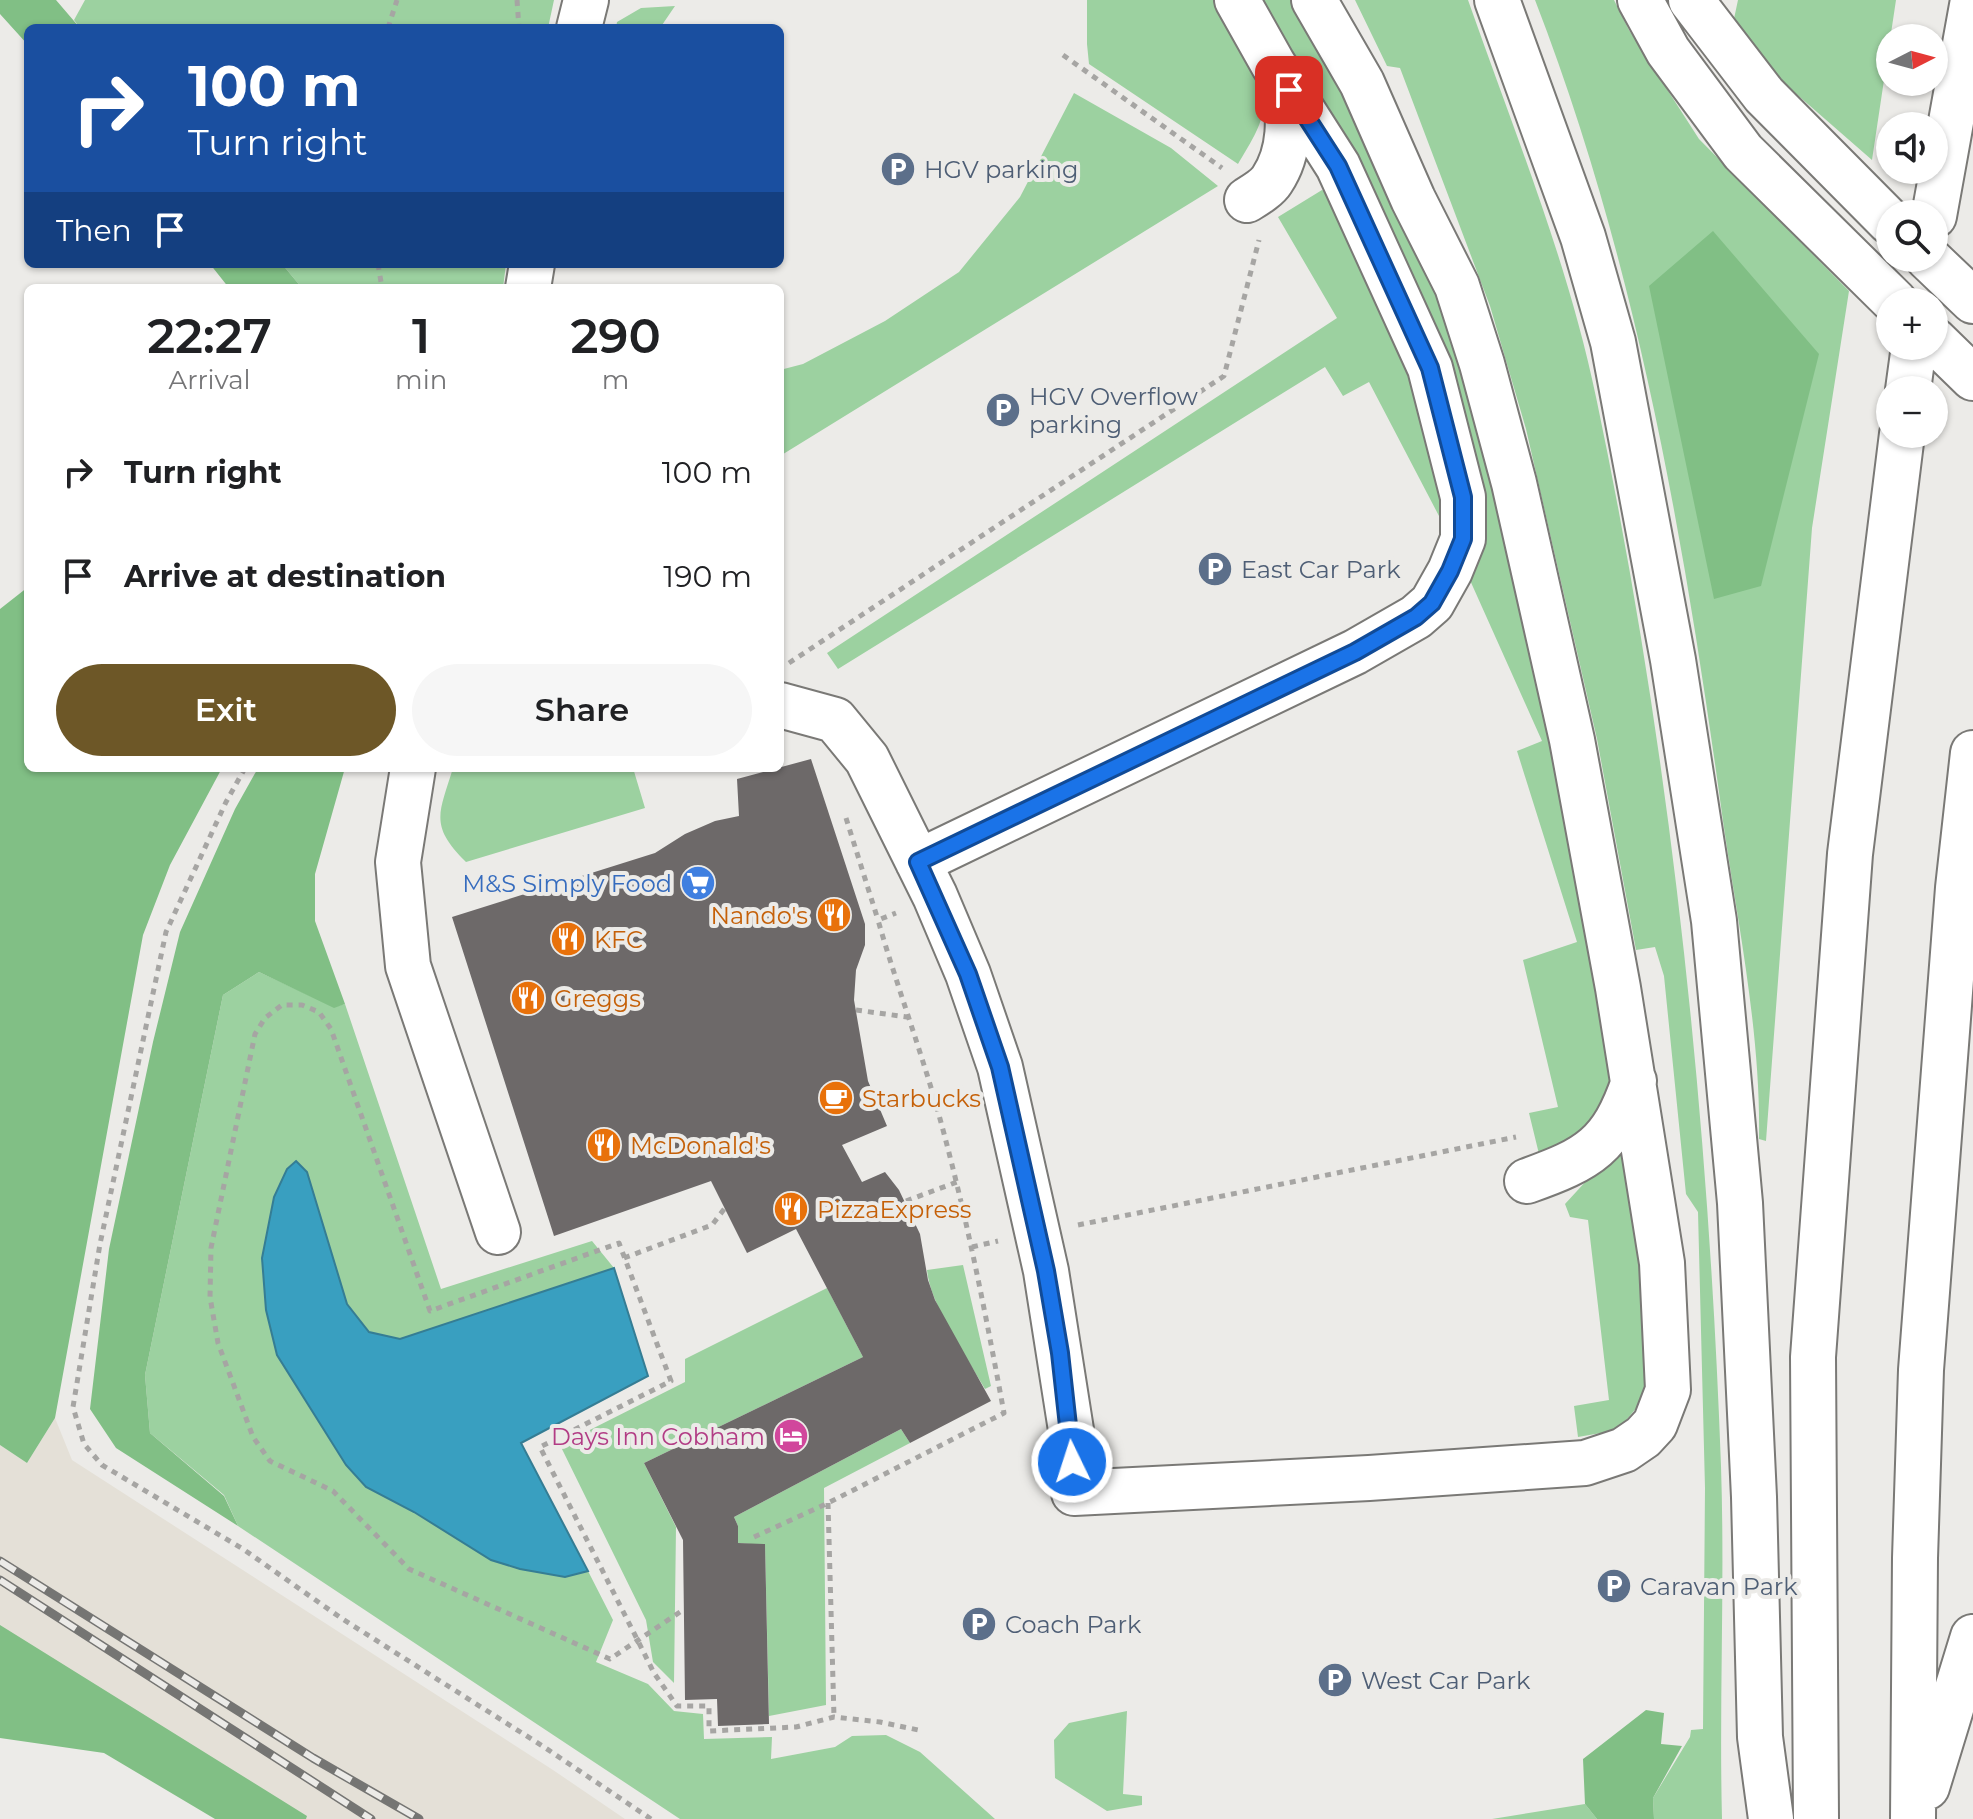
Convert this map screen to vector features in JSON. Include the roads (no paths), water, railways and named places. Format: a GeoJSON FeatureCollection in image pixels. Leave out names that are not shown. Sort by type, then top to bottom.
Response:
{"type":"FeatureCollection","features":[{"type":"Feature","properties":{"kind":"main road"},"geometry":{"type":"LineString","coordinates":[[580,24],[586,0]]}},
{"type":"Feature","properties":{"kind":"main road"},"geometry":{"type":"LineString","coordinates":[[918,862],[1355,652],[1416,617],[1432,603],[1463,539],[1463,497],[1430,368],[1338,166],[1273,64],[1237,0]]}},
{"type":"Feature","properties":{"kind":"main road"},"geometry":{"type":"LineString","coordinates":[[784,706],[835,720],[867,759],[968,974],[1000,1067],[1038,1233],[1071,1430],[1074,1493],[1460,1473],[1585,1463],[1624,1450],[1655,1424],[1668,1390],[1662,1263],[1634,1081],[1569,725],[1514,483],[1457,286],[1413,199],[1362,83],[1314,0]]}},
{"type":"Feature","properties":{"kind":"main road"},"geometry":{"type":"LineString","coordinates":[[1497,0],[1583,237],[1613,342],[1673,660],[1714,921],[1740,1203],[1754,1497],[1760,1737],[1771,1819]]}},
{"type":"Feature","properties":{"kind":"main road"},"geometry":{"type":"LineString","coordinates":[[1640,0],[1668,51],[1743,152],[1881,288]]}},
{"type":"Feature","properties":{"kind":"main road"},"geometry":{"type":"LineString","coordinates":[[1691,0],[1764,95],[1876,208]]}},
{"type":"Feature","properties":{"kind":"main road"},"geometry":{"type":"LineString","coordinates":[[1937,200],[1973,0]]}},
{"type":"Feature","properties":{"kind":"main road"},"geometry":{"type":"LineString","coordinates":[[1247,200],[1272,182],[1287,143],[1286,99],[1273,64]]}},
{"type":"Feature","properties":{"kind":"main road"},"geometry":{"type":"LineString","coordinates":[[1943,272],[1973,301]]}},
{"type":"Feature","properties":{"kind":"main road"},"geometry":{"type":"LineString","coordinates":[[1948,354],[1973,378]]}},
{"type":"Feature","properties":{"kind":"main road"},"geometry":{"type":"LineString","coordinates":[[1816,1819],[1813,1357],[1850,854],[1900,448]]}},
{"type":"Feature","properties":{"kind":"main road"},"geometry":{"type":"LineString","coordinates":[[1915,1819],[1915,1558],[1921,1370],[1958,888],[1973,753]]}},
{"type":"Feature","properties":{"kind":"main road"},"geometry":{"type":"LineString","coordinates":[[412,772],[398,862],[408,966],[498,1232]]}},
{"type":"Feature","properties":{"kind":"main road"},"geometry":{"type":"LineString","coordinates":[[1527,1181],[1560,1169],[1599,1147],[1624,1109],[1634,1081]]}},
{"type":"Feature","properties":{"kind":"main road"},"geometry":{"type":"LineString","coordinates":[[1915,1819],[1973,1637]]}},
{"type":"Feature","properties":{"kind":"water"},"geometry":{"type":"Polygon","coordinates":[[[296,1161],[307,1172],[347,1304],[369,1332],[400,1339],[614,1268],[648,1376],[521,1443],[588,1571],[565,1577],[491,1560],[414,1512],[366,1487],[346,1465],[277,1355],[266,1310],[262,1258],[274,1197],[287,1169],[296,1161]]]}},
{"type":"Feature","properties":{"kind":"railway"},"geometry":{"type":"LineString","coordinates":[[0,1561],[313,1758],[419,1819]]}},
{"type":"Feature","properties":{"kind":"railway"},"geometry":{"type":"LineString","coordinates":[[0,1580],[371,1819]]}},
{"type":"Feature","properties":{"kind":"place","name":"HGV parking"},"geometry":{"type":"Point","coordinates":[898,169]}},
{"type":"Feature","properties":{"kind":"place","name":"HGV Overflow parking"},"geometry":{"type":"Point","coordinates":[1003,410]}},
{"type":"Feature","properties":{"kind":"place","name":"East Car Park"},"geometry":{"type":"Point","coordinates":[1215,569]}},
{"type":"Feature","properties":{"kind":"place","name":"M&S Simply Food"},"geometry":{"type":"Point","coordinates":[698,883]}},
{"type":"Feature","properties":{"kind":"place","name":"Nando's"},"geometry":{"type":"Point","coordinates":[834,915]}},
{"type":"Feature","properties":{"kind":"place","name":"KFC"},"geometry":{"type":"Point","coordinates":[568,939]}},
{"type":"Feature","properties":{"kind":"place","name":"Greggs"},"geometry":{"type":"Point","coordinates":[528,998]}},
{"type":"Feature","properties":{"kind":"place","name":"Starbucks"},"geometry":{"type":"Point","coordinates":[836,1098]}},
{"type":"Feature","properties":{"kind":"place","name":"McDonald's"},"geometry":{"type":"Point","coordinates":[604,1145]}},
{"type":"Feature","properties":{"kind":"place","name":"PizzaExpress"},"geometry":{"type":"Point","coordinates":[791,1209]}},
{"type":"Feature","properties":{"kind":"place","name":"Days Inn Cobham"},"geometry":{"type":"Point","coordinates":[791,1436]}},
{"type":"Feature","properties":{"kind":"place","name":"Caravan Park"},"geometry":{"type":"Point","coordinates":[1614,1586]}},
{"type":"Feature","properties":{"kind":"place","name":"Coach Park"},"geometry":{"type":"Point","coordinates":[979,1624]}},
{"type":"Feature","properties":{"kind":"place","name":"West Car Park"},"geometry":{"type":"Point","coordinates":[1335,1680]}}]}
